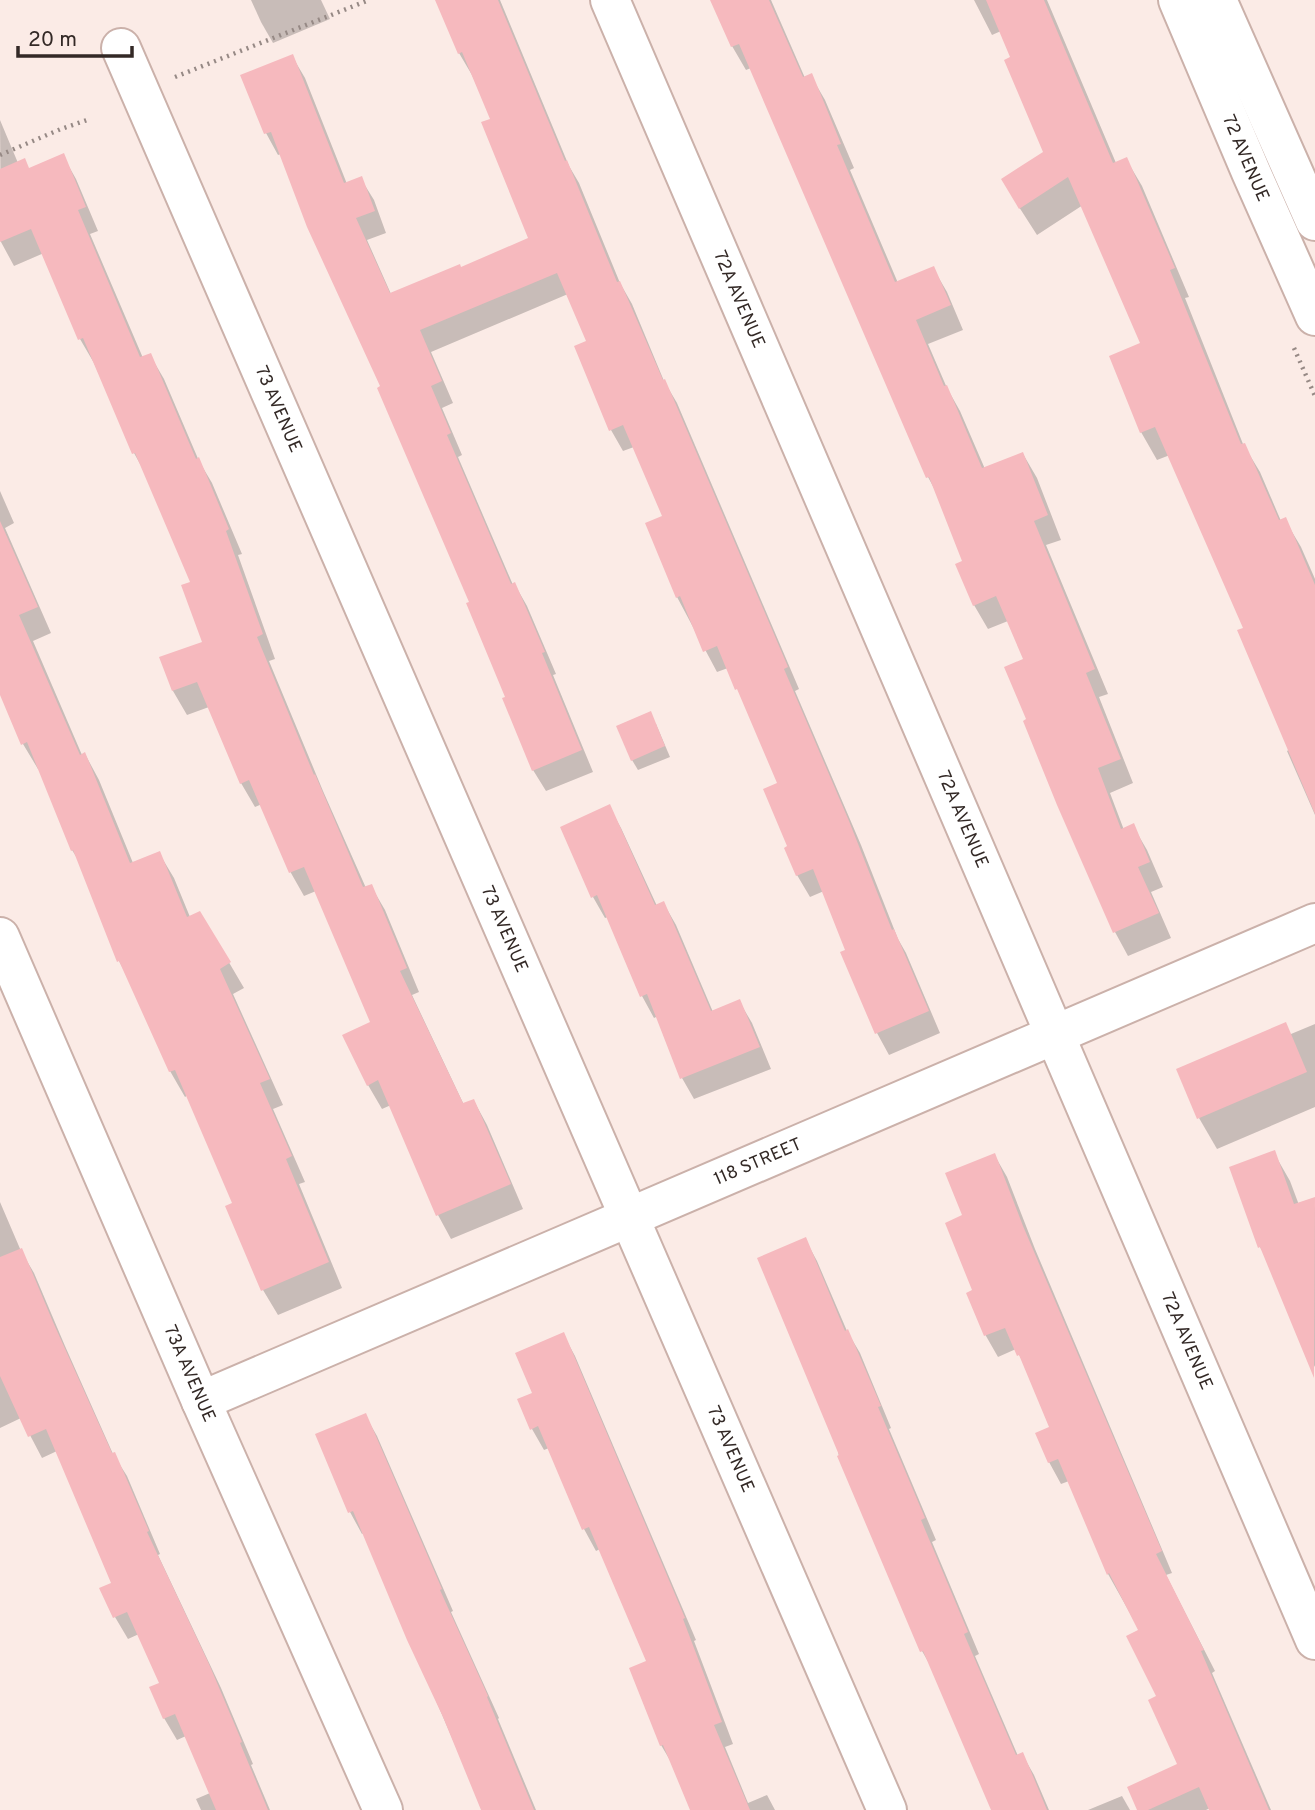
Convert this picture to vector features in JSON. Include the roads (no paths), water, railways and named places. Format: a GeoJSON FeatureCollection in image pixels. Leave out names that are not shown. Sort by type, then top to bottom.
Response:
{"type":"FeatureCollection","features":[{"type":"Feature","properties":{"kind":"street","name":"72A AVENUE"},"geometry":{"type":"LineString","coordinates":[[610,0],[1315,1640]]}},
{"type":"Feature","properties":{"kind":"street","name":"72 AVENUE"},"geometry":{"type":"LineString","coordinates":[[1178,0],[1315,316]]}},
{"type":"Feature","properties":{"kind":"street"},"geometry":{"type":"LineString","coordinates":[[1217,0],[1315,221]]}},
{"type":"Feature","properties":{"kind":"street","name":"73 AVENUE"},"geometry":{"type":"LineString","coordinates":[[121,48],[887,1810]]}},
{"type":"Feature","properties":{"kind":"street","name":"118 STREET"},"geometry":{"type":"LineString","coordinates":[[201,1401],[1315,923]]}},
{"type":"Feature","properties":{"kind":"street","name":"73A AVENUE"},"geometry":{"type":"LineString","coordinates":[[0,937],[201,1401],[383,1810]]}}]}
